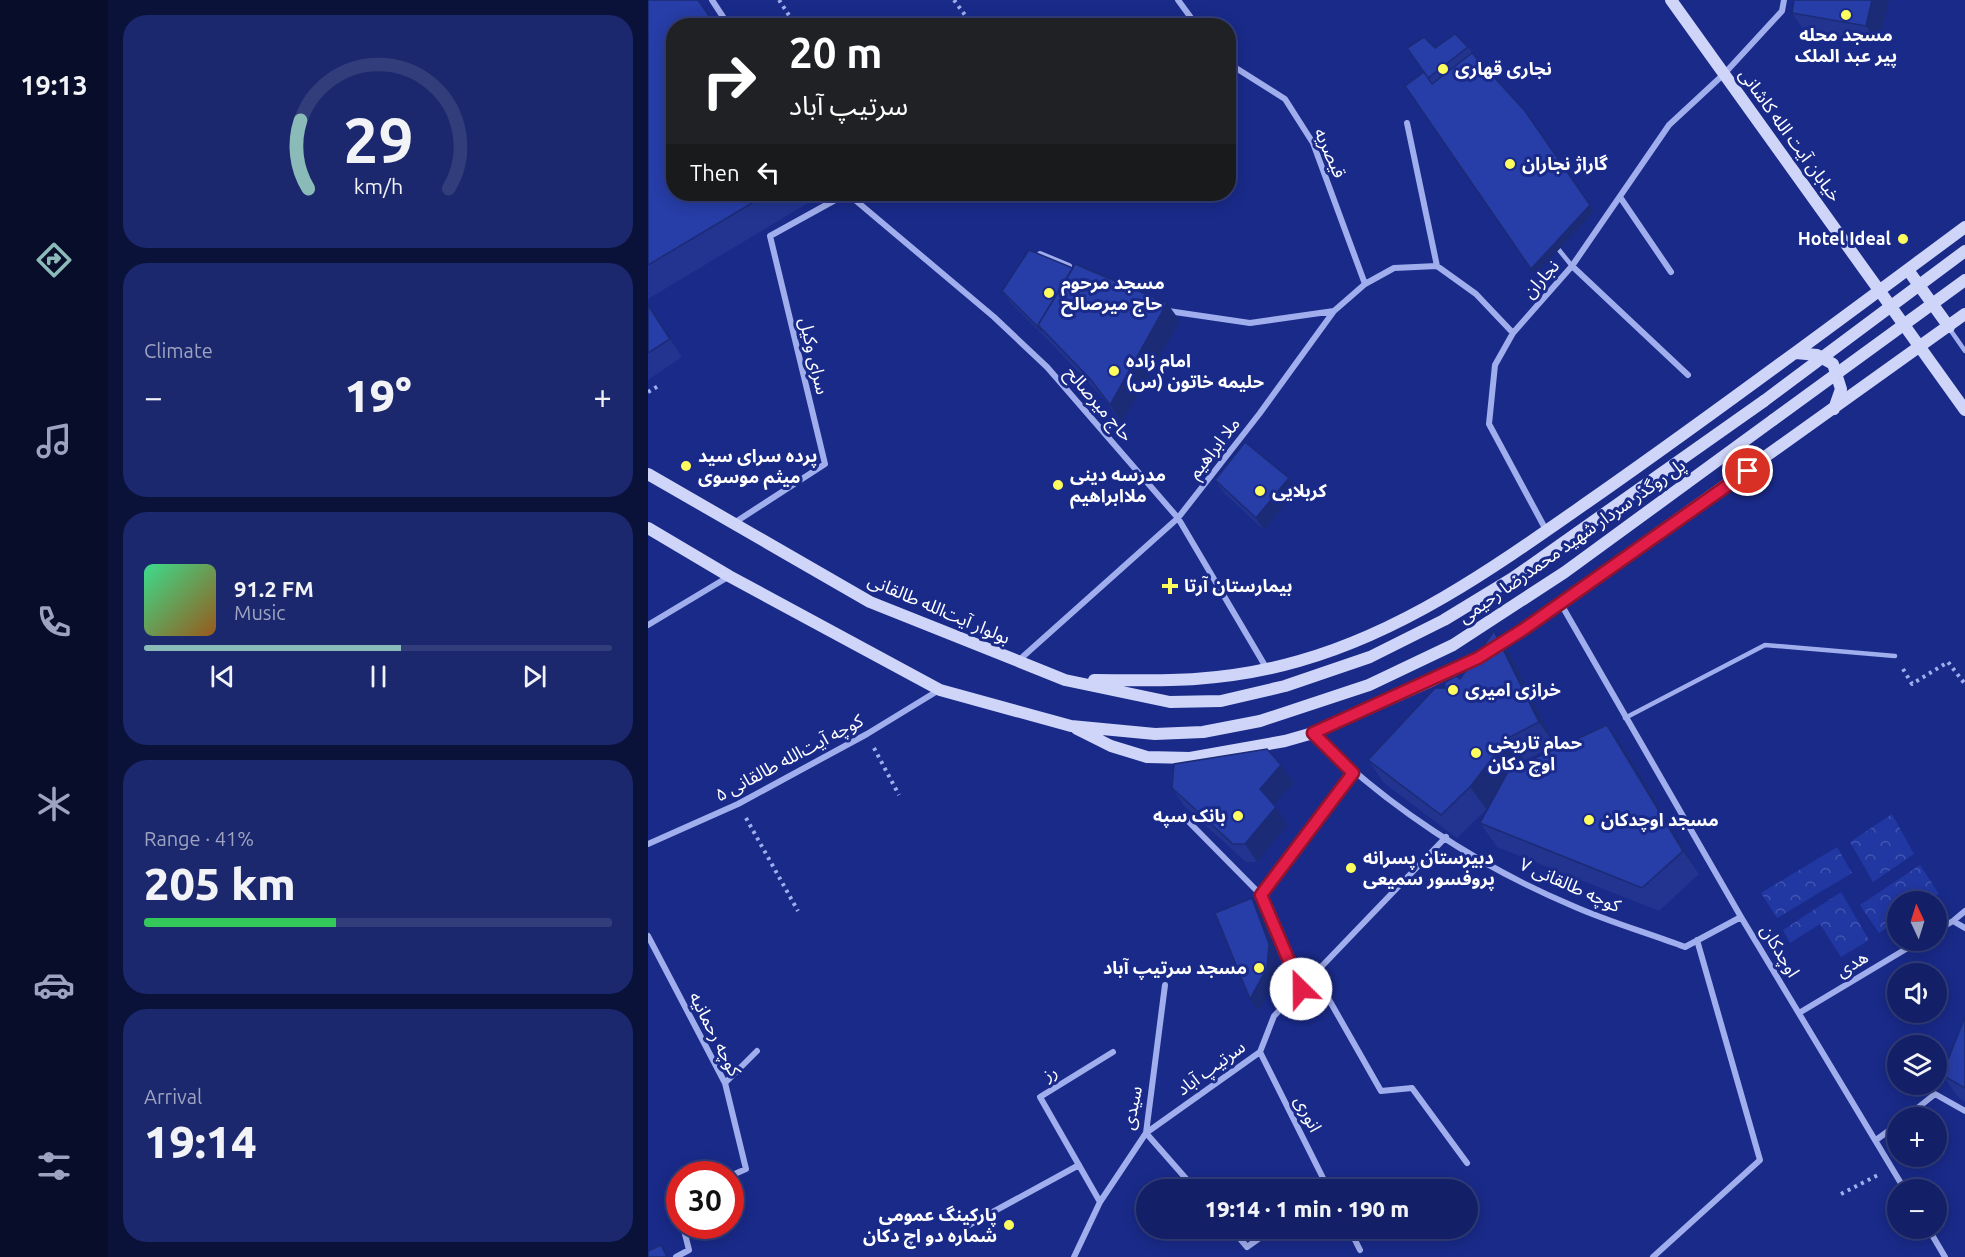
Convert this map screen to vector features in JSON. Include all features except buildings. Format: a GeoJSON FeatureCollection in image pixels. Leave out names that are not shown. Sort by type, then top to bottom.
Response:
{"type":"FeatureCollection","features":[{"type":"Feature","properties":{"kind":"main road","name":"خیابان آیت الله کاشانی"},"geometry":{"type":"LineString","coordinates":[[1671,0],[1921,347]]}},
{"type":"Feature","properties":{"kind":"main road"},"geometry":{"type":"LineString","coordinates":[[1065,680],[1228,678],[1340,647],[1425,609],[1546,531],[1797,353],[1965,227]]}},
{"type":"Feature","properties":{"kind":"main road","name":"پل روگذر سردار شهید محمدرضا رحیمی"},"geometry":{"type":"LineString","coordinates":[[1170,702],[1221,701],[1285,686],[1370,657],[1444,620],[1513,578],[1764,401],[1965,251]]}},
{"type":"Feature","properties":{"kind":"main road"},"geometry":{"type":"LineString","coordinates":[[1908,270],[1948,327]]}},
{"type":"Feature","properties":{"kind":"main road","name":"پل روگذر سردار شهید محمدرضا رحیمی"},"geometry":{"type":"LineString","coordinates":[[1071,726],[1155,734],[1203,732],[1260,721],[1369,685],[1453,645],[1565,572],[1965,280]]}},
{"type":"Feature","properties":{"kind":"main road"},"geometry":{"type":"LineString","coordinates":[[648,528],[729,576],[940,690],[1071,726],[1111,746],[1147,757],[1190,758],[1313,733],[1478,658],[1834,409],[1965,314]]}},
{"type":"Feature","properties":{"kind":"main road"},"geometry":{"type":"LineString","coordinates":[[1921,347],[1965,410]]}},
{"type":"Feature","properties":{"kind":"main road"},"geometry":{"type":"LineString","coordinates":[[1797,353],[1816,355],[1833,364],[1841,388],[1834,409]]}},
{"type":"Feature","properties":{"kind":"main road","name":"بولوار آیت‌الله طالقانی"},"geometry":{"type":"LineString","coordinates":[[648,474],[870,602],[1065,680],[1170,702]]}},
{"type":"Feature","properties":{"kind":"street"},"geometry":{"type":"LineString","coordinates":[[712,0],[724,18]]}},
{"type":"Feature","properties":{"kind":"street"},"geometry":{"type":"LineString","coordinates":[[1178,0],[1191,18]]}},
{"type":"Feature","properties":{"kind":"street","name":"نجاران"},"geometry":{"type":"LineString","coordinates":[[1546,531],[1489,424],[1495,365],[1512,333],[1572,266],[1669,124],[1724,74],[1782,10],[1784,0]]}},
{"type":"Feature","properties":{"kind":"street","name":"قیصریه"},"geometry":{"type":"LineString","coordinates":[[1236,68],[1285,99],[1313,143],[1365,284]]}},
{"type":"Feature","properties":{"kind":"street"},"geometry":{"type":"LineString","coordinates":[[1407,123],[1437,266],[1476,294],[1512,333]]}},
{"type":"Feature","properties":{"kind":"street"},"geometry":{"type":"LineString","coordinates":[[1620,196],[1671,272]]}},
{"type":"Feature","properties":{"kind":"street","name":"سرای وکیل"},"geometry":{"type":"LineString","coordinates":[[734,523],[825,464],[770,236],[834,201]]}},
{"type":"Feature","properties":{"kind":"street","name":"حاج میرصالح"},"geometry":{"type":"LineString","coordinates":[[855,201],[994,317],[1047,366],[1178,518],[1267,669]]}},
{"type":"Feature","properties":{"kind":"street"},"geometry":{"type":"LineString","coordinates":[[1040,254],[1071,268]]}},
{"type":"Feature","properties":{"kind":"street","name":"ملا ابراهیم"},"geometry":{"type":"LineString","coordinates":[[1018,661],[1178,518],[1260,413],[1334,311],[1365,284],[1394,268],[1437,266]]}},
{"type":"Feature","properties":{"kind":"street"},"geometry":{"type":"LineString","coordinates":[[1572,266],[1688,375]]}},
{"type":"Feature","properties":{"kind":"street"},"geometry":{"type":"LineString","coordinates":[[1164,309],[1174,314],[1250,323],[1334,311]]}},
{"type":"Feature","properties":{"kind":"street"},"geometry":{"type":"LineString","coordinates":[[648,625],[729,576]]}},
{"type":"Feature","properties":{"kind":"street","name":"اوچدکان"},"geometry":{"type":"LineString","coordinates":[[1565,599],[1560,605],[1741,917],[1898,1179]]}},
{"type":"Feature","properties":{"kind":"street","name":"کوچه آیت‌الله طالقانی ۵"},"geometry":{"type":"LineString","coordinates":[[648,844],[738,804],[867,734],[940,690]]}},
{"type":"Feature","properties":{"kind":"street","name":"کوچه طالقانی ۷"},"geometry":{"type":"LineString","coordinates":[[1313,733],[1353,773],[1482,861],[1573,906],[1684,947],[1741,917]]}},
{"type":"Feature","properties":{"kind":"street"},"geometry":{"type":"LineString","coordinates":[[1261,895],[1353,773]]}},
{"type":"Feature","properties":{"kind":"street"},"geometry":{"type":"LineString","coordinates":[[1185,818],[1261,895],[1301,989]]}},
{"type":"Feature","properties":{"kind":"street","name":"سرتیپ آباد"},"geometry":{"type":"LineString","coordinates":[[1146,1133],[1260,1052],[1274,1016],[1446,837]]}},
{"type":"Feature","properties":{"kind":"street"},"geometry":{"type":"LineString","coordinates":[[1947,925],[1965,912]]}},
{"type":"Feature","properties":{"kind":"street"},"geometry":{"type":"LineString","coordinates":[[1953,921],[1965,928]]}},
{"type":"Feature","properties":{"kind":"street","name":"کوچه رحمانیه"},"geometry":{"type":"LineString","coordinates":[[648,936],[725,1083],[746,1168],[744,1169]]}},
{"type":"Feature","properties":{"kind":"street"},"geometry":{"type":"LineString","coordinates":[[1653,1257],[1760,1160],[1697,940]]}},
{"type":"Feature","properties":{"kind":"street","name":"هدی"},"geometry":{"type":"LineString","coordinates":[[1799,1013],[1903,951]]}},
{"type":"Feature","properties":{"kind":"street"},"geometry":{"type":"LineString","coordinates":[[1315,975],[1380,1091],[1412,1088],[1467,1163]]}},
{"type":"Feature","properties":{"kind":"street","name":"سیدی"},"geometry":{"type":"LineString","coordinates":[[1074,1257],[1100,1202],[1146,1133],[1165,985]]}},
{"type":"Feature","properties":{"kind":"street"},"geometry":{"type":"LineString","coordinates":[[725,1083],[757,1051]]}},
{"type":"Feature","properties":{"kind":"street","name":"رز"},"geometry":{"type":"LineString","coordinates":[[1100,1202],[1040,1097],[1113,1052]]}},
{"type":"Feature","properties":{"kind":"street","name":"انوری"},"geometry":{"type":"LineString","coordinates":[[1260,1052],[1324,1179]]}},
{"type":"Feature","properties":{"kind":"street"},"geometry":{"type":"LineString","coordinates":[[1919,1107],[1935,1094],[1965,1112]]}},
{"type":"Feature","properties":{"kind":"street"},"geometry":{"type":"LineString","coordinates":[[1876,1140],[1887,1132]]}},
{"type":"Feature","properties":{"kind":"street"},"geometry":{"type":"LineString","coordinates":[[1146,1133],[1186,1179]]}},
{"type":"Feature","properties":{"kind":"street"},"geometry":{"type":"LineString","coordinates":[[967,1226],[1079,1165]]}},
{"type":"Feature","properties":{"kind":"street"},"geometry":{"type":"LineString","coordinates":[[676,1257],[689,1250],[686,1239]]}},
{"type":"Feature","properties":{"kind":"street"},"geometry":{"type":"LineString","coordinates":[[1240,1239],[1247,1247],[1258,1239]]}},
{"type":"Feature","properties":{"kind":"street"},"geometry":{"type":"LineString","coordinates":[[1354,1239],[1360,1250]]}},
{"type":"Feature","properties":{"kind":"street"},"geometry":{"type":"LineString","coordinates":[[1934,1239],[1945,1257]]}},
{"type":"Feature","properties":{"kind":"lane"},"geometry":{"type":"LineString","coordinates":[[1552,240],[1572,266]]}},
{"type":"Feature","properties":{"kind":"lane"},"geometry":{"type":"LineString","coordinates":[[1948,327],[1965,351]]}},
{"type":"Feature","properties":{"kind":"lane"},"geometry":{"type":"LineString","coordinates":[[1625,718],[1765,645],[1895,656]]}},
{"type":"Feature","properties":{"kind":"path"},"geometry":{"type":"LineString","coordinates":[[779,0],[791,18]]}},
{"type":"Feature","properties":{"kind":"path"},"geometry":{"type":"LineString","coordinates":[[954,0],[967,18]]}},
{"type":"Feature","properties":{"kind":"path"},"geometry":{"type":"LineString","coordinates":[[648,392],[660,385]]}},
{"type":"Feature","properties":{"kind":"path"},"geometry":{"type":"LineString","coordinates":[[1895,656],[1912,684],[1948,662],[1965,684]]}},
{"type":"Feature","properties":{"kind":"path"},"geometry":{"type":"LineString","coordinates":[[867,734],[899,795]]}},
{"type":"Feature","properties":{"kind":"path"},"geometry":{"type":"LineString","coordinates":[[738,804],[798,911]]}},
{"type":"Feature","properties":{"kind":"path"},"geometry":{"type":"LineString","coordinates":[[1841,1194],[1892,1168]]}},
{"type":"Feature","properties":{"kind":"green space"},"geometry":{"type":"Polygon","coordinates":[[[1892,814],[1914,854],[1873,882],[1850,842],[1892,814]]]}},
{"type":"Feature","properties":{"kind":"green space"},"geometry":{"type":"Polygon","coordinates":[[[1837,847],[1852,873],[1777,918],[1761,893],[1837,847]]]}},
{"type":"Feature","properties":{"kind":"green space"},"geometry":{"type":"Polygon","coordinates":[[[1920,865],[1937,891],[1887,891],[1887,928],[1879,933],[1860,905],[1920,865]]]}},
{"type":"Feature","properties":{"kind":"green space"},"geometry":{"type":"Polygon","coordinates":[[[1841,892],[1869,940],[1841,957],[1820,924],[1790,943],[1783,930],[1841,892]]]}},
{"type":"Feature","properties":{"kind":"place","name":"مسجد محله پیر عبد الملک"},"geometry":{"type":"Point","coordinates":[1846,15]}},
{"type":"Feature","properties":{"kind":"place","name":"نجاری قهاری"},"geometry":{"type":"Point","coordinates":[1443,69]}},
{"type":"Feature","properties":{"kind":"place","name":"گاراژ نجاران"},"geometry":{"type":"Point","coordinates":[1510,164]}},
{"type":"Feature","properties":{"kind":"place","name":"Hotel Ideal"},"geometry":{"type":"Point","coordinates":[1903,239]}},
{"type":"Feature","properties":{"kind":"place","name":"مسجد مرحوم حاج میرصالح"},"geometry":{"type":"Point","coordinates":[1049,293]}},
{"type":"Feature","properties":{"kind":"place","name":"امام زاده حلیمه خاتون (س)"},"geometry":{"type":"Point","coordinates":[1114,371]}},
{"type":"Feature","properties":{"kind":"place","name":"پرده سرای سید میثم موسوی"},"geometry":{"type":"Point","coordinates":[686,466]}},
{"type":"Feature","properties":{"kind":"place","name":"مدرسه دینی ملاابراهیم"},"geometry":{"type":"Point","coordinates":[1058,485]}},
{"type":"Feature","properties":{"kind":"place","name":"کربلایی"},"geometry":{"type":"Point","coordinates":[1260,491]}},
{"type":"Feature","properties":{"kind":"place","name":"بیمارستان آرتا"},"geometry":{"type":"Point","coordinates":[1170,586]}},
{"type":"Feature","properties":{"kind":"place","name":"خرازی امیری"},"geometry":{"type":"Point","coordinates":[1453,690]}},
{"type":"Feature","properties":{"kind":"place","name":"حمام تاریخی اوچ دکان"},"geometry":{"type":"Point","coordinates":[1476,753]}},
{"type":"Feature","properties":{"kind":"place","name":"بانک سپه"},"geometry":{"type":"Point","coordinates":[1238,816]}},
{"type":"Feature","properties":{"kind":"place","name":"مسجد اوچدکان"},"geometry":{"type":"Point","coordinates":[1589,820]}},
{"type":"Feature","properties":{"kind":"place","name":"دبیرستان پسرانه پروفسور سمیعی"},"geometry":{"type":"Point","coordinates":[1351,868]}},
{"type":"Feature","properties":{"kind":"place","name":"مسجد سرتیپ آباد"},"geometry":{"type":"Point","coordinates":[1259,968]}},
{"type":"Feature","properties":{"kind":"place","name":"پارکینگ عمومی شماره دو اچ دکان"},"geometry":{"type":"Point","coordinates":[1009,1225]}},
{"type":"Feature","properties":{"kind":"route"},"geometry":{"type":"LineString","coordinates":[[1301,989],[1261,895],[1353,773],[1313,733],[1478,658],[1524,629],[1748,471]]}}]}
